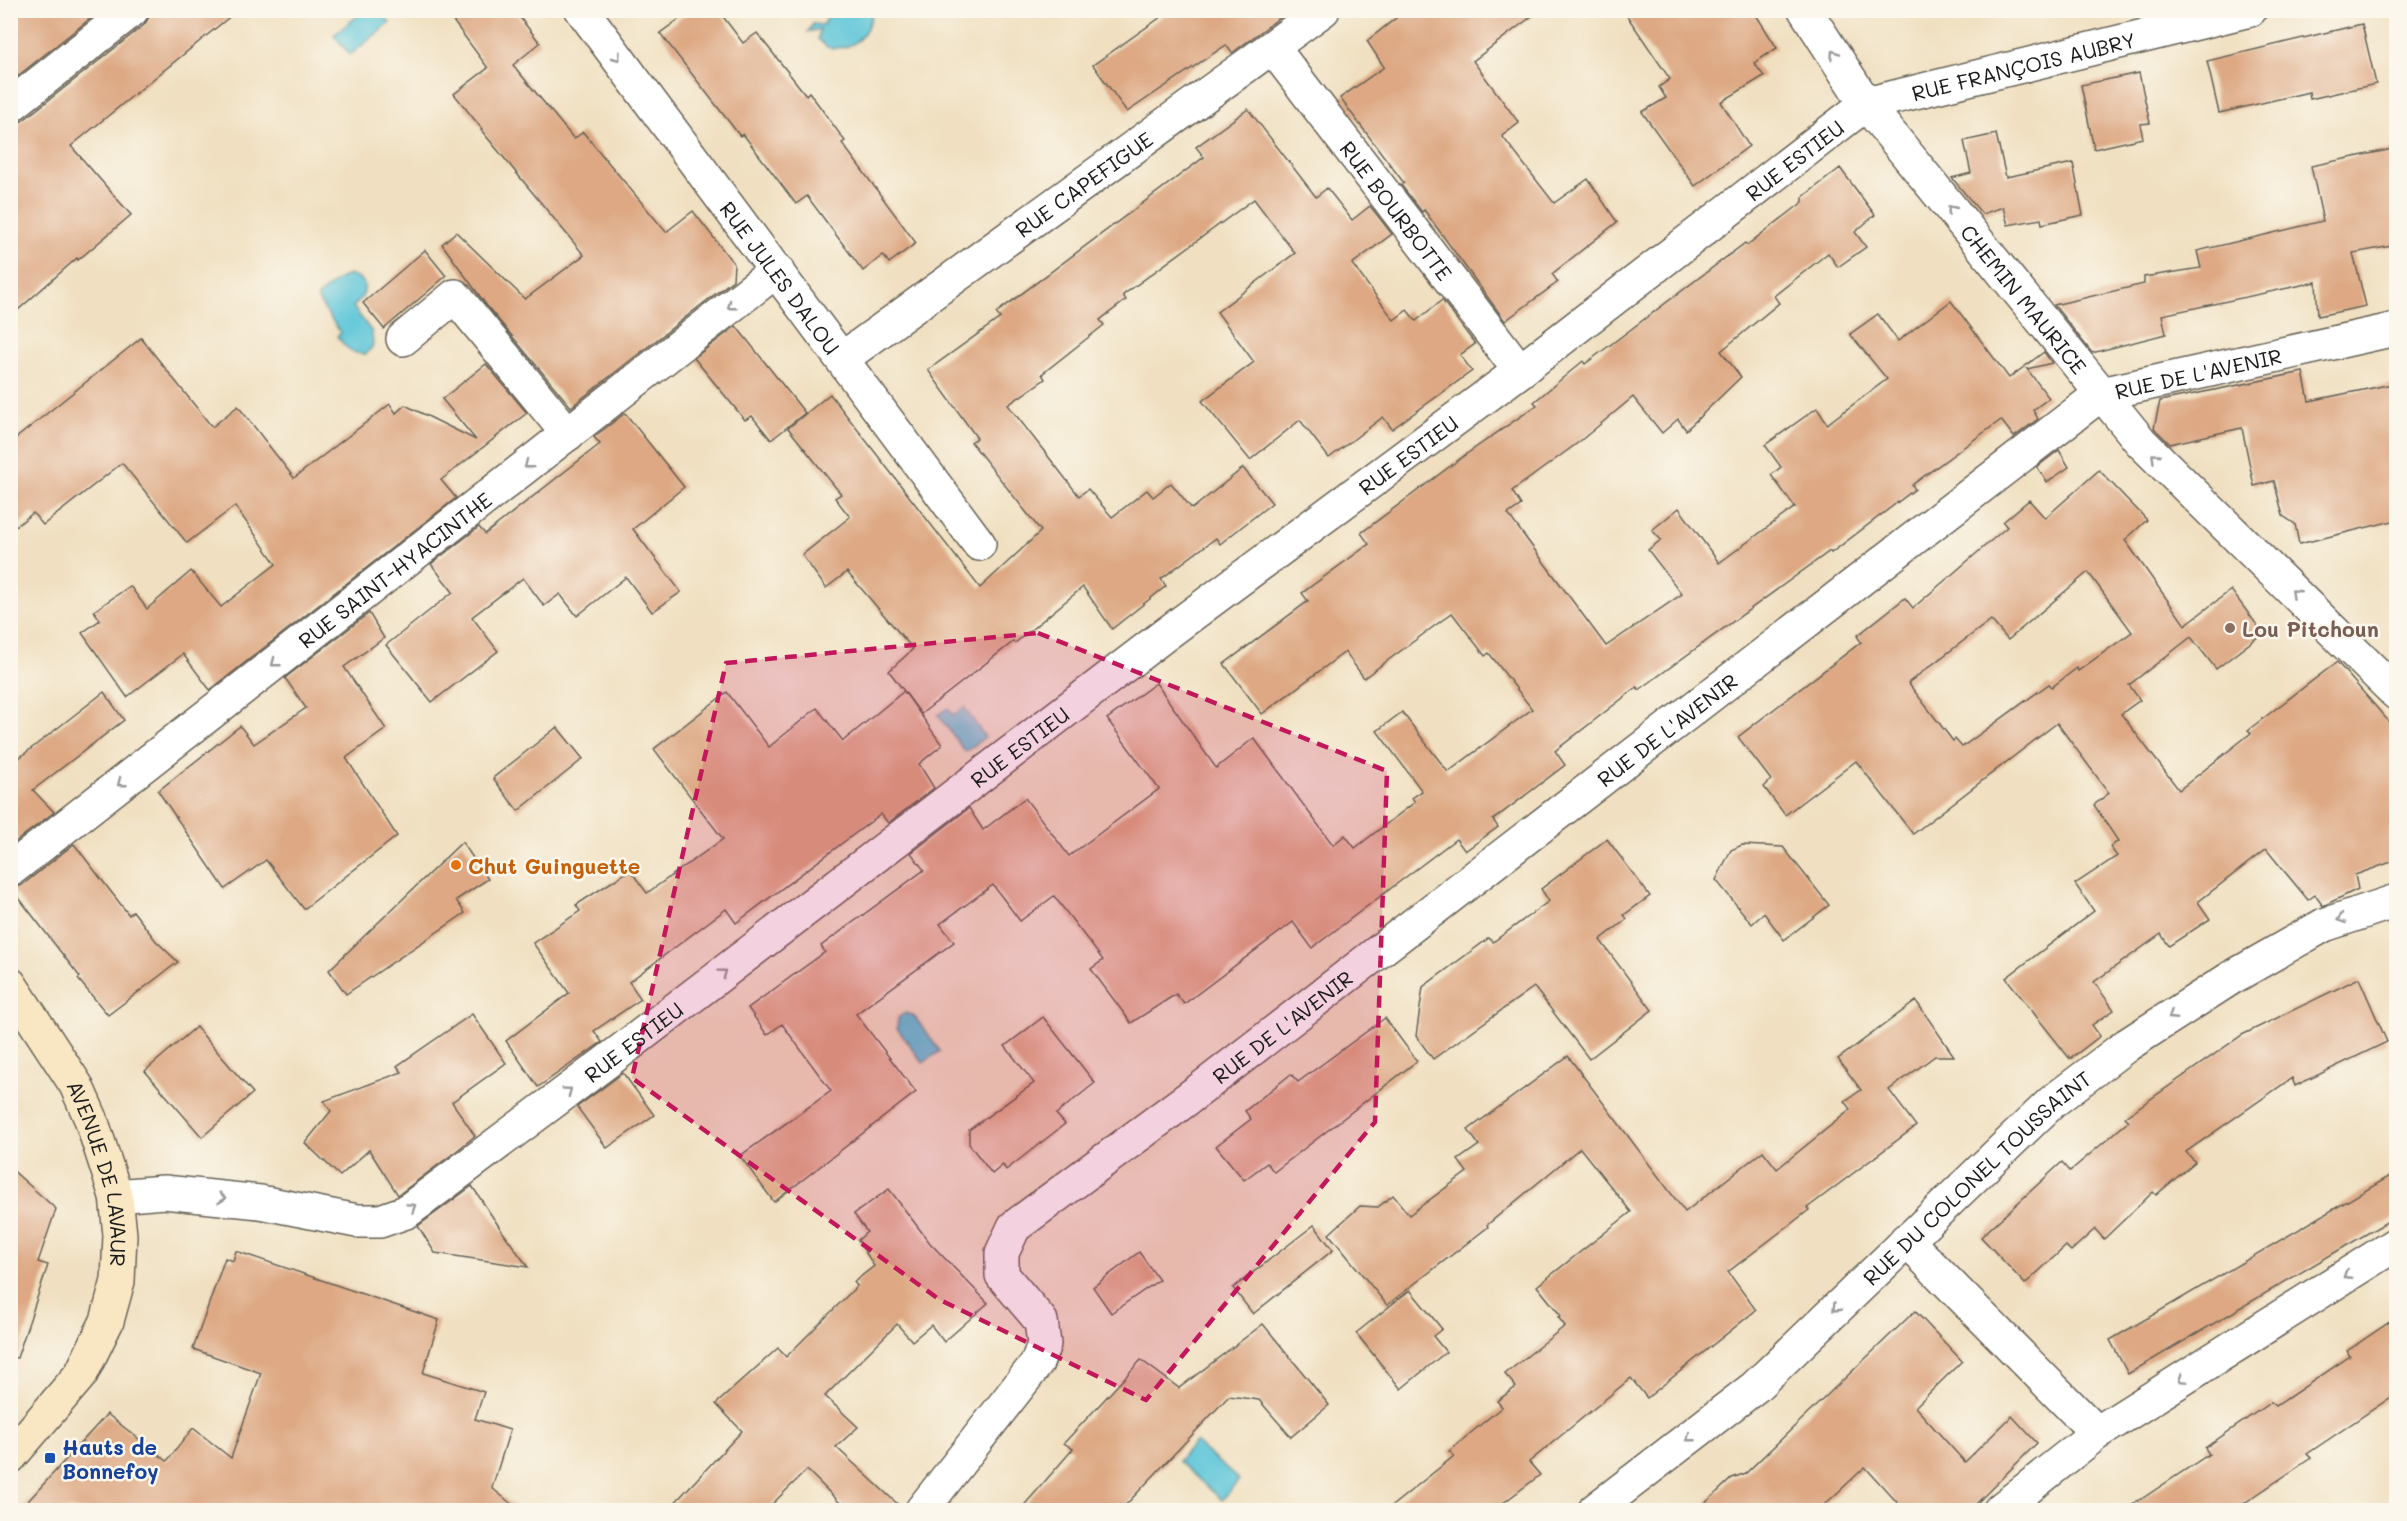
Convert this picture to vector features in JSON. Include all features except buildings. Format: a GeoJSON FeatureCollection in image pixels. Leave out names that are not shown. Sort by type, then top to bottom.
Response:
{"type":"FeatureCollection","features":[{"type":"Feature","properties":{"kind":"street"},"geometry":{"type":"LineString","coordinates":[[10,106],[132,10]]}},
{"type":"Feature","properties":{"kind":"street","name":"RUE CAPEFIGUE"},"geometry":{"type":"LineString","coordinates":[[843,358],[1323,10]]}},
{"type":"Feature","properties":{"kind":"street","name":"CHEMIN MAURICE"},"geometry":{"type":"LineString","coordinates":[[1805,10],[1866,104],[2141,442],[2397,693]]}},
{"type":"Feature","properties":{"kind":"street","name":"RUE FRANÇOIS AUBRY"},"geometry":{"type":"LineString","coordinates":[[1866,104],[2250,10]]}},
{"type":"Feature","properties":{"kind":"street","name":"RUE JULES DALOU"},"geometry":{"type":"LineString","coordinates":[[582,11],[980,544]]}},
{"type":"Feature","properties":{"kind":"street","name":"RUE BOURBOTTE"},"geometry":{"type":"LineString","coordinates":[[1273,48],[1520,371]]}},
{"type":"Feature","properties":{"kind":"street","name":"RUE ESTIEU"},"geometry":{"type":"LineString","coordinates":[[116,1196],[164,1192],[260,1202],[357,1221],[380,1221],[406,1212],[1162,636],[1520,371],[1866,104]]}},
{"type":"Feature","properties":{"kind":"street","name":"RUE SAINT-HYACINTHE"},"geometry":{"type":"LineString","coordinates":[[10,870],[777,270]]}},
{"type":"Feature","properties":{"kind":"street"},"geometry":{"type":"LineString","coordinates":[[404,339],[455,296],[568,434]]}},
{"type":"Feature","properties":{"kind":"street","name":"RUE DE L'AVENIR"},"geometry":{"type":"LineString","coordinates":[[922,1510],[1037,1363],[1044,1344],[1041,1321],[1002,1275],[1002,1253],[1014,1227],[1208,1084],[2101,394],[2397,329]]}},
{"type":"Feature","properties":{"kind":"street","name":"RUE DU COLONEL TOUSSAINT"},"geometry":{"type":"LineString","coordinates":[[1595,1510],[1755,1387],[2052,1102],[2127,1045],[2231,978],[2324,925],[2397,901]]}},
{"type":"Feature","properties":{"kind":"street","name":"AVENUE DE LAVAUR"},"geometry":{"type":"LineString","coordinates":[[10,984],[76,1085],[91,1119],[116,1196],[120,1235],[117,1281],[107,1321],[81,1374],[10,1457]]}},
{"type":"Feature","properties":{"kind":"street"},"geometry":{"type":"LineString","coordinates":[[1906,1240],[2097,1432]]}},
{"type":"Feature","properties":{"kind":"street"},"geometry":{"type":"LineString","coordinates":[[2000,1510],[2097,1432],[2397,1244]]}},
{"type":"Feature","properties":{"kind":"highlighted area"},"geometry":{"type":"Polygon","coordinates":[[[1038,633],[1387,771],[1375,1122],[1146,1400],[940,1300],[632,1078],[726,663],[1038,633]]]}},
{"type":"Feature","properties":{"kind":"water"},"geometry":{"type":"Polygon","coordinates":[[[365,10],[380,11],[390,23],[350,55],[334,35],[365,10]]]}},
{"type":"Feature","properties":{"kind":"water"},"geometry":{"type":"Polygon","coordinates":[[[841,11],[873,11],[863,34],[852,44],[837,48],[827,47],[818,39],[820,29],[808,32],[813,24],[823,25],[826,19],[841,11]]]}},
{"type":"Feature","properties":{"kind":"water"},"geometry":{"type":"Polygon","coordinates":[[[349,275],[361,280],[364,284],[364,293],[353,307],[372,332],[373,346],[366,354],[353,352],[343,344],[337,336],[341,333],[318,300],[321,293],[341,278],[349,275]]]}},
{"type":"Feature","properties":{"kind":"water"},"geometry":{"type":"Polygon","coordinates":[[[964,707],[985,737],[965,752],[938,715],[948,708],[953,715],[964,707]]]}},
{"type":"Feature","properties":{"kind":"water"},"geometry":{"type":"Polygon","coordinates":[[[905,1013],[914,1016],[940,1051],[923,1063],[897,1028],[898,1018],[905,1013]]]}},
{"type":"Feature","properties":{"kind":"water"},"geometry":{"type":"Polygon","coordinates":[[[1195,1442],[1239,1480],[1222,1500],[1178,1461],[1195,1442]]]}},
{"type":"Feature","properties":{"kind":"place","name":"Lou Pitchoun"},"geometry":{"type":"Point","coordinates":[2230,628]}},
{"type":"Feature","properties":{"kind":"place","name":"Chut Guinguette"},"geometry":{"type":"Point","coordinates":[456,865]}},
{"type":"Feature","properties":{"kind":"place","name":"Hauts de Bonnefoy"},"geometry":{"type":"Point","coordinates":[50,1458]}}]}
